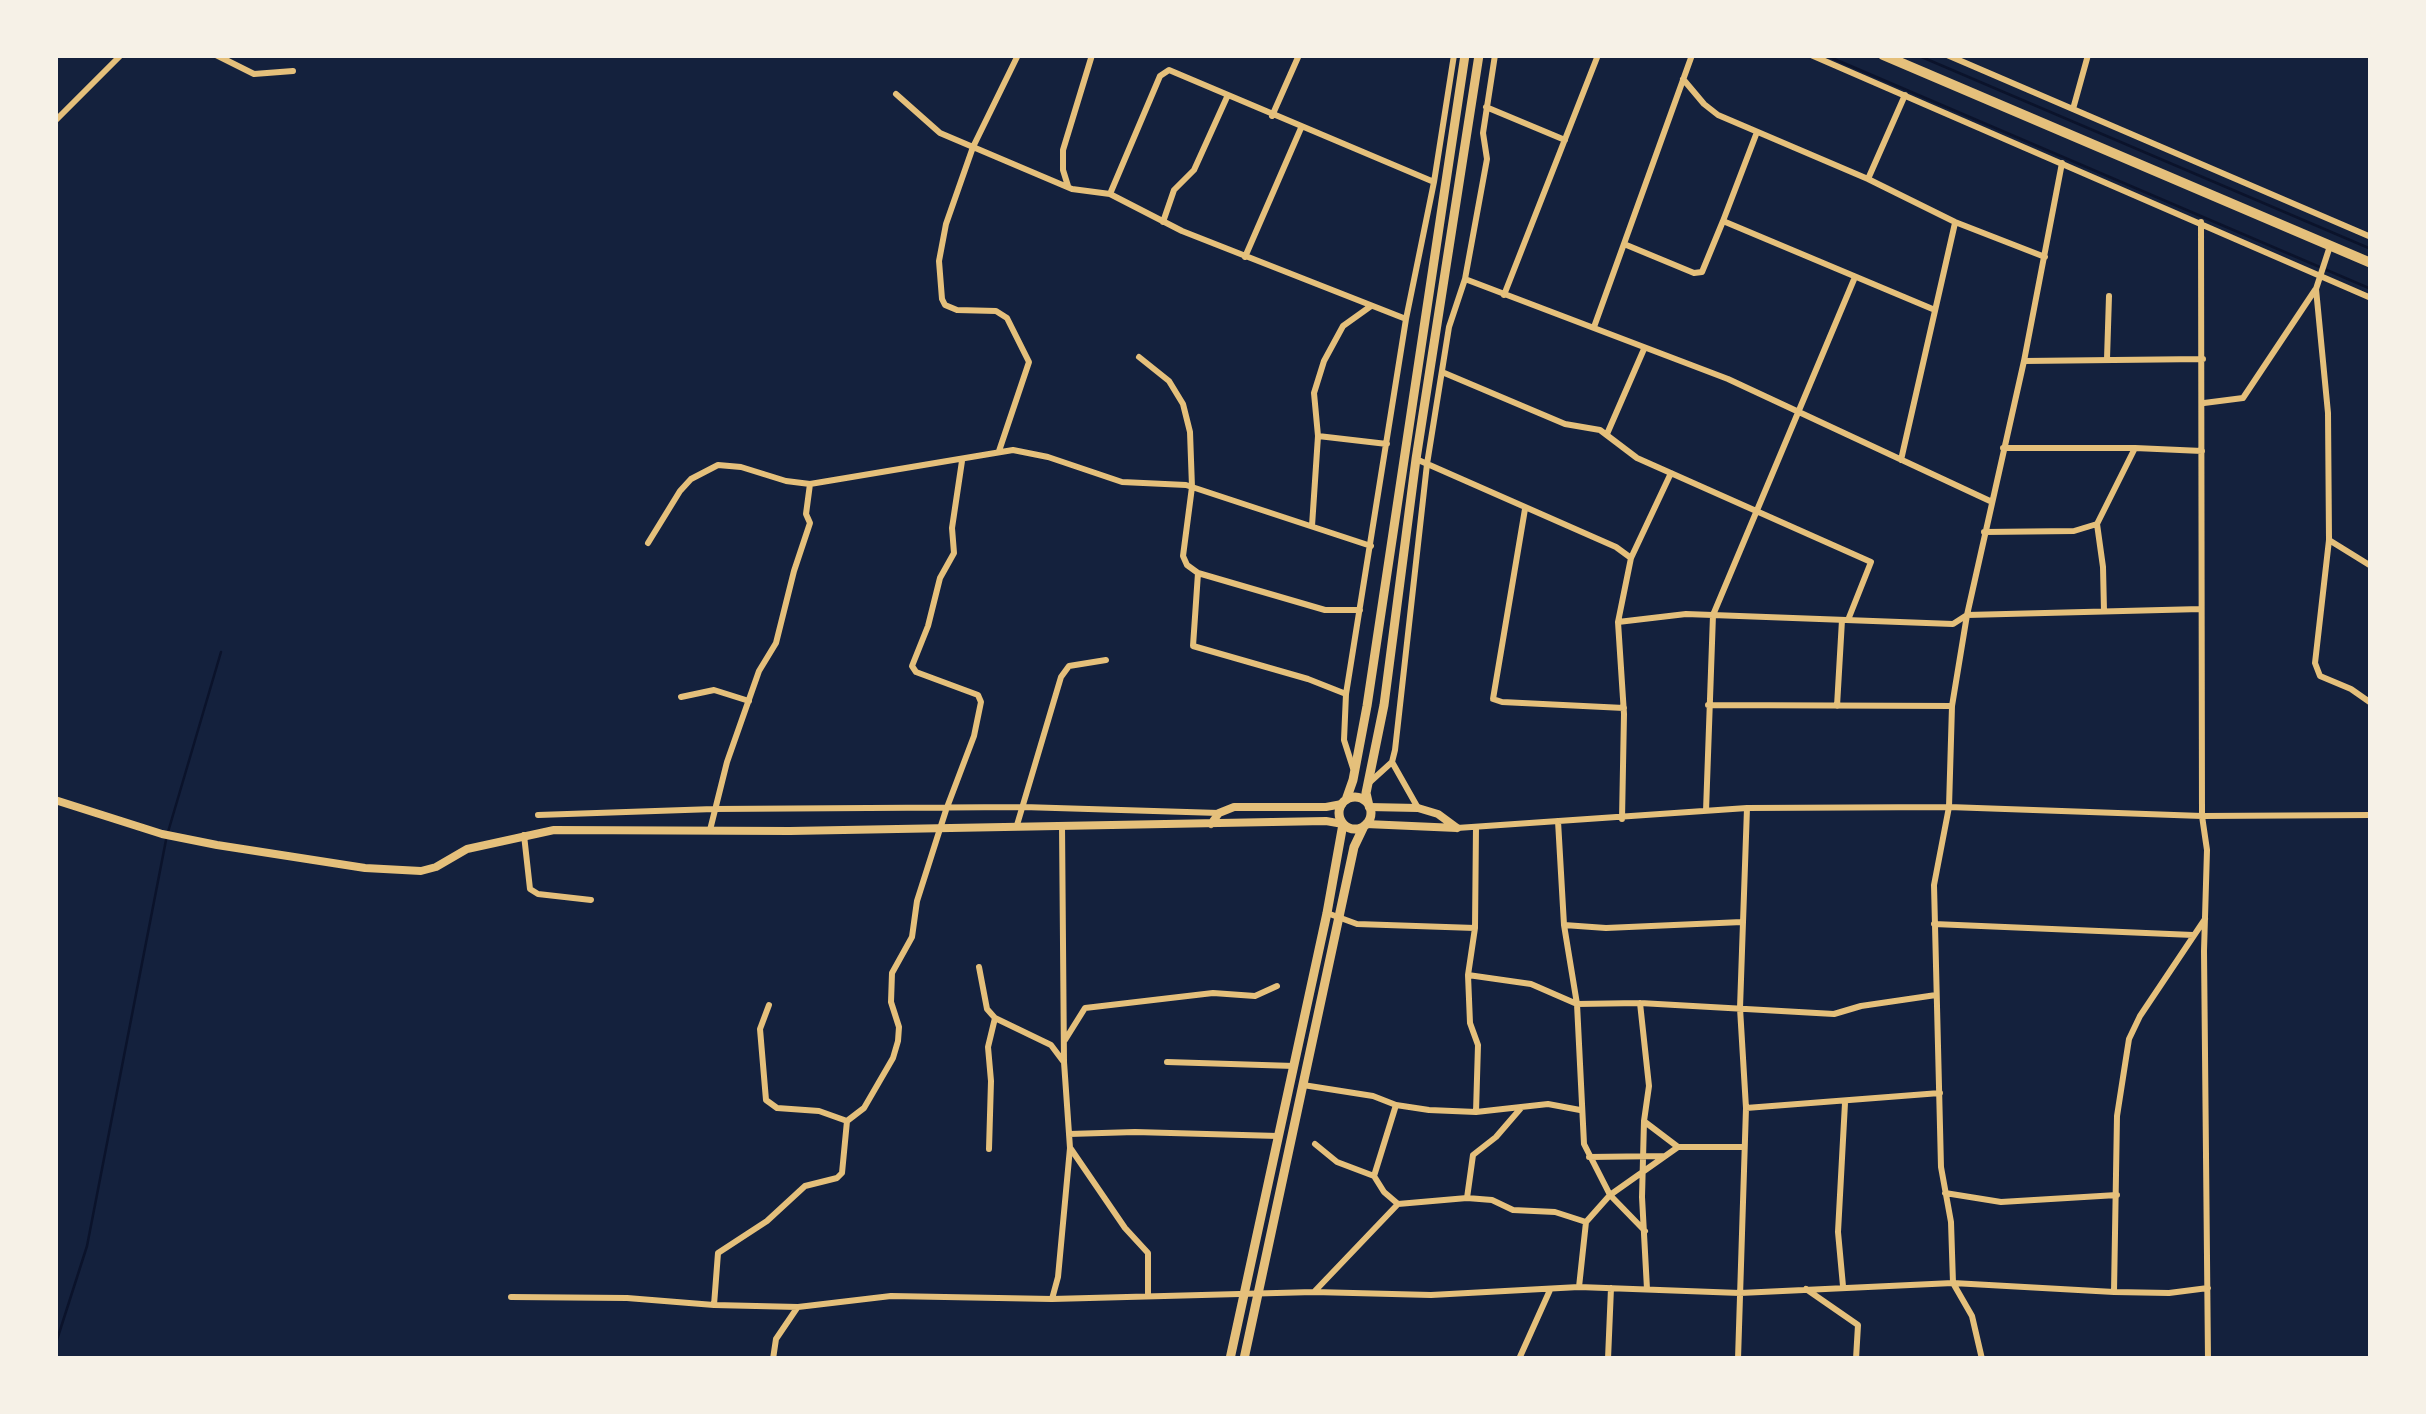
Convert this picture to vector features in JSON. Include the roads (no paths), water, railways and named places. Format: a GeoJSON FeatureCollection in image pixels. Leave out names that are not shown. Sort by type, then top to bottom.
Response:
{"type":"FeatureCollection","features":[{"type":"Feature","properties":{"kind":"highway"},"geometry":{"type":"LineString","coordinates":[[1883,55],[2371,264]]}},
{"type":"Feature","properties":{"kind":"main road"},"geometry":{"type":"LineString","coordinates":[[1230,1359],[1327,913],[1343,824],[1339,814],[1355,772],[1367,706],[1465,55]]}},
{"type":"Feature","properties":{"kind":"main road"},"geometry":{"type":"LineString","coordinates":[[1244,1359],[1354,847],[1370,816],[1366,793],[1384,704],[1416,458],[1479,55]]}},
{"type":"Feature","properties":{"kind":"main road"},"geometry":{"type":"LineString","coordinates":[[1367,706],[1384,704]]}},
{"type":"Feature","properties":{"kind":"main road"},"geometry":{"type":"LineString","coordinates":[[1344,802],[1356,798],[1369,806]]}},
{"type":"Feature","properties":{"kind":"main road"},"geometry":{"type":"LineString","coordinates":[[1343,824],[1352,829],[1365,825]]}},
{"type":"Feature","properties":{"kind":"street"},"geometry":{"type":"LineString","coordinates":[[55,121],[121,55]]}},
{"type":"Feature","properties":{"kind":"street"},"geometry":{"type":"LineString","coordinates":[[216,55],[254,74],[293,70]]}},
{"type":"Feature","properties":{"kind":"street"},"geometry":{"type":"LineString","coordinates":[[999,450],[1029,362],[1020,351],[1007,318],[996,311],[948,308],[942,298],[939,260],[946,224],[973,147],[1018,55]]}},
{"type":"Feature","properties":{"kind":"street"},"geometry":{"type":"LineString","coordinates":[[1068,187],[1062,170],[1063,150],[1092,55]]}},
{"type":"Feature","properties":{"kind":"street"},"geometry":{"type":"LineString","coordinates":[[1272,116],[1299,55]]}},
{"type":"Feature","properties":{"kind":"street"},"geometry":{"type":"LineString","coordinates":[[1355,772],[1344,740],[1346,694],[1406,319],[1434,182],[1454,55]]}},
{"type":"Feature","properties":{"kind":"street"},"geometry":{"type":"LineString","coordinates":[[1370,782],[1392,762],[1400,724],[1428,464],[1449,327],[1465,279],[1486,159],[1483,133],[1495,55]]}},
{"type":"Feature","properties":{"kind":"street"},"geometry":{"type":"LineString","coordinates":[[1504,296],[1598,55]]}},
{"type":"Feature","properties":{"kind":"street"},"geometry":{"type":"LineString","coordinates":[[1594,327],[1692,55]]}},
{"type":"Feature","properties":{"kind":"street"},"geometry":{"type":"LineString","coordinates":[[1810,55],[2322,270],[2371,298]]}},
{"type":"Feature","properties":{"kind":"street"},"geometry":{"type":"LineString","coordinates":[[1948,55],[2371,237]]}},
{"type":"Feature","properties":{"kind":"street"},"geometry":{"type":"LineString","coordinates":[[2074,109],[2088,55]]}},
{"type":"Feature","properties":{"kind":"street"},"geometry":{"type":"LineString","coordinates":[[1110,194],[1163,71],[1169,70],[1434,182]]}},
{"type":"Feature","properties":{"kind":"street"},"geometry":{"type":"LineString","coordinates":[[1683,79],[1710,110],[1955,222],[2044,257]]}},
{"type":"Feature","properties":{"kind":"street"},"geometry":{"type":"LineString","coordinates":[[896,94],[940,133],[1068,187],[1110,194],[1245,257],[1406,319]]}},
{"type":"Feature","properties":{"kind":"street"},"geometry":{"type":"LineString","coordinates":[[1868,179],[1904,95]]}},
{"type":"Feature","properties":{"kind":"street"},"geometry":{"type":"LineString","coordinates":[[1163,222],[1174,190],[1194,170],[1227,97]]}},
{"type":"Feature","properties":{"kind":"street"},"geometry":{"type":"LineString","coordinates":[[1486,107],[1565,140]]}},
{"type":"Feature","properties":{"kind":"street"},"geometry":{"type":"LineString","coordinates":[[1245,257],[1301,128]]}},
{"type":"Feature","properties":{"kind":"street"},"geometry":{"type":"LineString","coordinates":[[1624,244],[1694,273],[1702,272],[1756,132]]}},
{"type":"Feature","properties":{"kind":"street"},"geometry":{"type":"LineString","coordinates":[[1982,1359],[1972,1316],[1953,1283],[1951,1222],[1941,1167],[1934,885],[1949,807],[1952,706],[1967,616],[2024,360],[2062,163]]}},
{"type":"Feature","properties":{"kind":"street"},"geometry":{"type":"LineString","coordinates":[[1723,221],[1934,310]]}},
{"type":"Feature","properties":{"kind":"street"},"geometry":{"type":"LineString","coordinates":[[1900,460],[1955,222]]}},
{"type":"Feature","properties":{"kind":"street"},"geometry":{"type":"LineString","coordinates":[[2201,222],[2202,816],[2208,850],[2208,1359]]}},
{"type":"Feature","properties":{"kind":"street"},"geometry":{"type":"LineString","coordinates":[[2204,403],[2243,398],[2316,289],[2330,246]]}},
{"type":"Feature","properties":{"kind":"street"},"geometry":{"type":"LineString","coordinates":[[1706,811],[1713,614],[1855,277]]}},
{"type":"Feature","properties":{"kind":"street"},"geometry":{"type":"LineString","coordinates":[[1465,279],[1801,410],[1990,501]]}},
{"type":"Feature","properties":{"kind":"street"},"geometry":{"type":"LineString","coordinates":[[2316,289],[2328,413],[2329,540],[2316,669],[2320,676],[2351,689],[2371,703]]}},
{"type":"Feature","properties":{"kind":"street"},"geometry":{"type":"LineString","coordinates":[[2107,359],[2109,296]]}},
{"type":"Feature","properties":{"kind":"street"},"geometry":{"type":"LineString","coordinates":[[1312,526],[1318,436],[1314,393],[1324,360],[1343,326],[1372,306]]}},
{"type":"Feature","properties":{"kind":"street"},"geometry":{"type":"LineString","coordinates":[[1607,434],[1644,349]]}},
{"type":"Feature","properties":{"kind":"street"},"geometry":{"type":"LineString","coordinates":[[1139,357],[1170,381],[1183,404],[1190,432],[1192,488],[1184,556],[1187,565],[1198,573],[1325,610],[1360,610]]}},
{"type":"Feature","properties":{"kind":"street"},"geometry":{"type":"LineString","coordinates":[[2024,360],[2203,359]]}},
{"type":"Feature","properties":{"kind":"street"},"geometry":{"type":"LineString","coordinates":[[1442,372],[1565,424],[1600,430],[1636,458],[1872,562],[1845,620],[1837,706]]}},
{"type":"Feature","properties":{"kind":"street"},"geometry":{"type":"LineString","coordinates":[[1318,436],[1387,444]]}},
{"type":"Feature","properties":{"kind":"street"},"geometry":{"type":"LineString","coordinates":[[2003,448],[2202,451]]}},
{"type":"Feature","properties":{"kind":"street"},"geometry":{"type":"LineString","coordinates":[[2104,612],[2097,524],[2135,448]]}},
{"type":"Feature","properties":{"kind":"street"},"geometry":{"type":"LineString","coordinates":[[648,543],[680,491],[692,479],[718,465],[810,484],[962,461],[999,450],[1039,455],[1122,482],[1192,488],[1372,546]]}},
{"type":"Feature","properties":{"kind":"street"},"geometry":{"type":"LineString","coordinates":[[1416,458],[1616,546],[1630,558],[1632,564],[1618,622],[1624,708],[1622,819]]}},
{"type":"Feature","properties":{"kind":"street"},"geometry":{"type":"LineString","coordinates":[[714,1306],[718,1253],[767,1222],[805,1186],[838,1178],[844,1168],[847,1121],[864,1108],[898,1040],[892,973],[912,938],[917,902],[974,736],[980,698],[945,680],[916,672],[912,666],[928,626],[940,578],[954,553],[952,528],[962,461]]}},
{"type":"Feature","properties":{"kind":"street"},"geometry":{"type":"LineString","coordinates":[[1630,558],[1671,473]]}},
{"type":"Feature","properties":{"kind":"street"},"geometry":{"type":"LineString","coordinates":[[710,830],[759,672],[776,643],[810,523],[806,505],[810,484]]}},
{"type":"Feature","properties":{"kind":"street"},"geometry":{"type":"LineString","coordinates":[[1524,508],[1493,699],[1624,708]]}},
{"type":"Feature","properties":{"kind":"street"},"geometry":{"type":"LineString","coordinates":[[1984,532],[2074,531],[2097,524]]}},
{"type":"Feature","properties":{"kind":"street"},"geometry":{"type":"LineString","coordinates":[[2329,540],[2371,566]]}},
{"type":"Feature","properties":{"kind":"street"},"geometry":{"type":"LineString","coordinates":[[1198,573],[1193,646],[1346,694]]}},
{"type":"Feature","properties":{"kind":"street"},"geometry":{"type":"LineString","coordinates":[[1618,622],[1713,614],[1953,624],[1967,616],[2201,608]]}},
{"type":"Feature","properties":{"kind":"street"},"geometry":{"type":"LineString","coordinates":[[1018,824],[1061,678],[1069,666],[1106,660]]}},
{"type":"Feature","properties":{"kind":"street"},"geometry":{"type":"LineString","coordinates":[[681,697],[714,690],[749,701]]}},
{"type":"Feature","properties":{"kind":"street"},"geometry":{"type":"LineString","coordinates":[[1708,705],[1952,706]]}},
{"type":"Feature","properties":{"kind":"street"},"geometry":{"type":"LineString","coordinates":[[1392,762],[1418,808]]}},
{"type":"Feature","properties":{"kind":"street"},"geometry":{"type":"LineString","coordinates":[[55,800],[167,835],[365,868],[421,871],[467,849],[554,830],[1326,821],[1343,824]]}},
{"type":"Feature","properties":{"kind":"street"},"geometry":{"type":"LineString","coordinates":[[538,815],[714,809],[1023,808],[1219,813],[1234,807],[1326,807],[1344,802]]}},
{"type":"Feature","properties":{"kind":"street"},"geometry":{"type":"LineString","coordinates":[[1369,806],[1418,808],[1438,814],[1457,828]]}},
{"type":"Feature","properties":{"kind":"street"},"geometry":{"type":"LineString","coordinates":[[1365,825],[1457,828],[1747,808],[1949,807],[2202,816],[2371,815]]}},
{"type":"Feature","properties":{"kind":"street"},"geometry":{"type":"LineString","coordinates":[[1738,1359],[1746,1108],[1740,1008],[1747,808]]}},
{"type":"Feature","properties":{"kind":"street"},"geometry":{"type":"LineString","coordinates":[[1212,824],[1219,813]]}},
{"type":"Feature","properties":{"kind":"street"},"geometry":{"type":"LineString","coordinates":[[1558,821],[1564,925],[1578,1004],[1584,1144],[1610,1195],[1645,1231]]}},
{"type":"Feature","properties":{"kind":"street"},"geometry":{"type":"LineString","coordinates":[[1052,1299],[1058,1277],[1070,1148],[1064,1062],[1062,825]]}},
{"type":"Feature","properties":{"kind":"street"},"geometry":{"type":"LineString","coordinates":[[1476,827],[1475,928],[1468,975],[1470,1024],[1478,1045],[1476,1112]]}},
{"type":"Feature","properties":{"kind":"street"},"geometry":{"type":"LineString","coordinates":[[524,834],[530,889],[538,894],[591,900]]}},
{"type":"Feature","properties":{"kind":"street"},"geometry":{"type":"LineString","coordinates":[[1327,913],[1357,924],[1475,928]]}},
{"type":"Feature","properties":{"kind":"street"},"geometry":{"type":"LineString","coordinates":[[2114,1292],[2117,1116],[2130,1039],[2140,1016],[2206,918]]}},
{"type":"Feature","properties":{"kind":"street"},"geometry":{"type":"LineString","coordinates":[[1564,925],[1606,928],[1742,922]]}},
{"type":"Feature","properties":{"kind":"street"},"geometry":{"type":"LineString","coordinates":[[1934,924],[2194,935]]}},
{"type":"Feature","properties":{"kind":"street"},"geometry":{"type":"LineString","coordinates":[[979,967],[987,1009],[995,1018],[1052,1045],[1064,1062]]}},
{"type":"Feature","properties":{"kind":"street"},"geometry":{"type":"LineString","coordinates":[[1468,975],[1531,984],[1578,1004],[1640,1003],[1834,1014],[1936,995]]}},
{"type":"Feature","properties":{"kind":"street"},"geometry":{"type":"LineString","coordinates":[[1064,1042],[1085,1008],[1213,994],[1255,996],[1277,986]]}},
{"type":"Feature","properties":{"kind":"street"},"geometry":{"type":"LineString","coordinates":[[1640,1003],[1649,1086],[1643,1156],[1647,1289]]}},
{"type":"Feature","properties":{"kind":"street"},"geometry":{"type":"LineString","coordinates":[[769,1005],[760,1029],[766,1100],[777,1108],[819,1111],[847,1121]]}},
{"type":"Feature","properties":{"kind":"street"},"geometry":{"type":"LineString","coordinates":[[989,1149],[988,1048],[995,1018]]}},
{"type":"Feature","properties":{"kind":"street"},"geometry":{"type":"LineString","coordinates":[[1167,1062],[1294,1066]]}},
{"type":"Feature","properties":{"kind":"street"},"geometry":{"type":"LineString","coordinates":[[1303,1085],[1373,1096],[1396,1105],[1476,1112],[1548,1104],[1580,1110]]}},
{"type":"Feature","properties":{"kind":"street"},"geometry":{"type":"LineString","coordinates":[[1746,1108],[1940,1093]]}},
{"type":"Feature","properties":{"kind":"street"},"geometry":{"type":"LineString","coordinates":[[1843,1287],[1838,1232],[1845,1103]]}},
{"type":"Feature","properties":{"kind":"street"},"geometry":{"type":"LineString","coordinates":[[1374,1176],[1396,1105]]}},
{"type":"Feature","properties":{"kind":"street"},"geometry":{"type":"LineString","coordinates":[[1467,1198],[1473,1154],[1496,1138],[1522,1107]]}},
{"type":"Feature","properties":{"kind":"street"},"geometry":{"type":"LineString","coordinates":[[1644,1121],[1678,1146],[1743,1147]]}},
{"type":"Feature","properties":{"kind":"street"},"geometry":{"type":"LineString","coordinates":[[1069,1134],[1278,1136]]}},
{"type":"Feature","properties":{"kind":"street"},"geometry":{"type":"LineString","coordinates":[[1315,1144],[1338,1162],[1374,1176],[1398,1204]]}},
{"type":"Feature","properties":{"kind":"street"},"geometry":{"type":"LineString","coordinates":[[1578,1287],[1586,1222],[1610,1195],[1678,1146]]}},
{"type":"Feature","properties":{"kind":"street"},"geometry":{"type":"LineString","coordinates":[[1070,1148],[1125,1228],[1148,1253],[1148,1296]]}},
{"type":"Feature","properties":{"kind":"street"},"geometry":{"type":"LineString","coordinates":[[1589,1157],[1666,1156]]}},
{"type":"Feature","properties":{"kind":"street"},"geometry":{"type":"LineString","coordinates":[[1945,1193],[2000,1202],[2117,1195]]}},
{"type":"Feature","properties":{"kind":"street"},"geometry":{"type":"LineString","coordinates":[[1314,1292],[1398,1204],[1467,1198],[1492,1200],[1513,1210],[1555,1212],[1586,1222]]}},
{"type":"Feature","properties":{"kind":"street"},"geometry":{"type":"LineString","coordinates":[[511,1297],[628,1298],[714,1306],[798,1307],[892,1296],[1052,1299],[1314,1292],[1431,1296],[1578,1287],[1740,1293],[1953,1283],[2169,1294],[2208,1288]]}},
{"type":"Feature","properties":{"kind":"street"},"geometry":{"type":"LineString","coordinates":[[1608,1359],[1610,1288]]}},
{"type":"Feature","properties":{"kind":"street"},"geometry":{"type":"LineString","coordinates":[[1803,1288],[1858,1325],[1856,1359]]}},
{"type":"Feature","properties":{"kind":"street"},"geometry":{"type":"LineString","coordinates":[[1519,1359],[1550,1290]]}},
{"type":"Feature","properties":{"kind":"street"},"geometry":{"type":"LineString","coordinates":[[773,1359],[776,1338],[798,1307]]}},
{"type":"Feature","properties":{"kind":"waterway"},"geometry":{"type":"LineString","coordinates":[[1825,55],[2371,289]]}},
{"type":"Feature","properties":{"kind":"waterway"},"geometry":{"type":"LineString","coordinates":[[1917,55],[2371,249]]}},
{"type":"Feature","properties":{"kind":"waterway"},"geometry":{"type":"LineString","coordinates":[[168,832],[221,652]]}},
{"type":"Feature","properties":{"kind":"waterway"},"geometry":{"type":"LineString","coordinates":[[55,1346],[87,1246],[166,840]]}}]}
